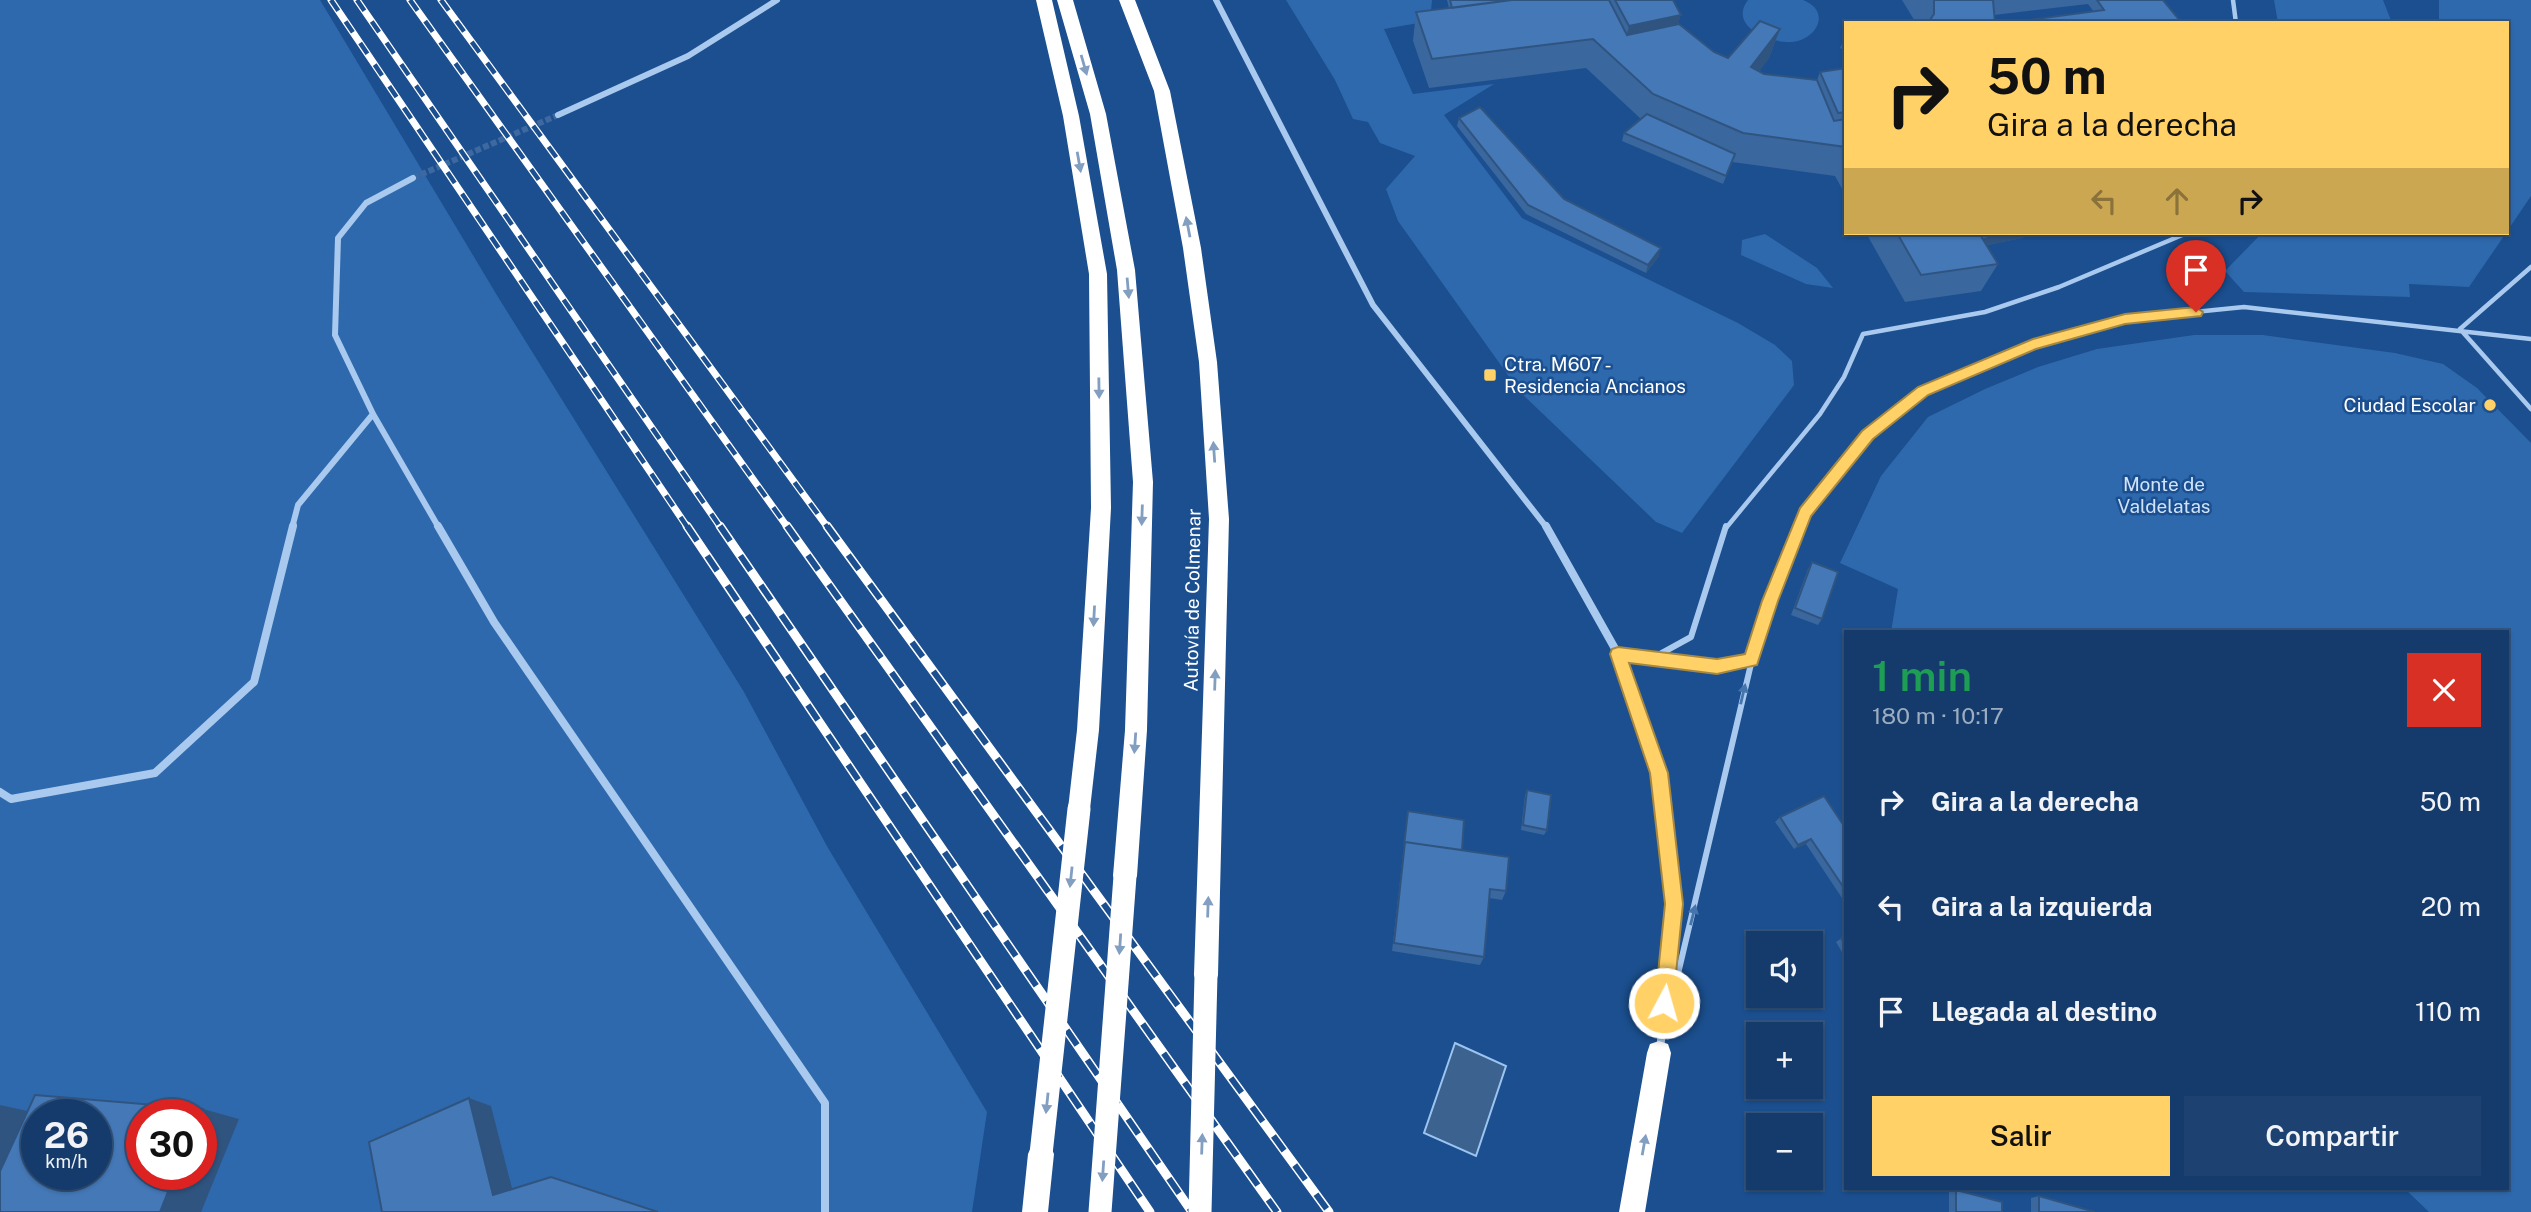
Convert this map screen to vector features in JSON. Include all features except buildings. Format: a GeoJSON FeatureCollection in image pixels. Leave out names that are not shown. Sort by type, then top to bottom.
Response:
{"type":"FeatureCollection","features":[{"type":"Feature","properties":{"kind":"highway"},"geometry":{"type":"LineString","coordinates":[[1035,1212],[1088,730],[1101,508],[1098,274],[1071,116],[1044,0]]}},
{"type":"Feature","properties":{"kind":"highway"},"geometry":{"type":"LineString","coordinates":[[1065,0],[1098,114],[1126,270],[1143,482],[1136,730],[1100,1212]]}},
{"type":"Feature","properties":{"kind":"highway","name":"Autovía de Colmenar"},"geometry":{"type":"LineString","coordinates":[[1128,0],[1162,91],[1192,248],[1208,362],[1219,519],[1200,1212]]}},
{"type":"Feature","properties":{"kind":"highway"},"geometry":{"type":"LineString","coordinates":[[1632,1212],[1659,1053]]}},
{"type":"Feature","properties":{"kind":"street"},"geometry":{"type":"LineString","coordinates":[[558,115],[688,56],[777,0]]}},
{"type":"Feature","properties":{"kind":"street"},"geometry":{"type":"LineString","coordinates":[[1216,0],[1373,305],[1544,523],[1618,654],[1659,773],[1674,904],[1659,1053]]}},
{"type":"Feature","properties":{"kind":"street"},"geometry":{"type":"LineString","coordinates":[[413,178],[366,203],[338,238],[335,335],[373,414],[494,622],[825,1103],[825,1212]]}},
{"type":"Feature","properties":{"kind":"street"},"geometry":{"type":"LineString","coordinates":[[0,792],[11,799],[155,773],[254,682],[298,505],[373,414]]}},
{"type":"Feature","properties":{"kind":"lane"},"geometry":{"type":"LineString","coordinates":[[2233,0],[2236,21]]}},
{"type":"Feature","properties":{"kind":"lane"},"geometry":{"type":"LineString","coordinates":[[1651,659],[1691,637],[1726,527],[1820,414],[1844,377],[1863,334],[1985,312],[2059,287],[2182,235]]}},
{"type":"Feature","properties":{"kind":"lane"},"geometry":{"type":"LineString","coordinates":[[2530,269],[2531,278]]}},
{"type":"Feature","properties":{"kind":"lane"},"geometry":{"type":"LineString","coordinates":[[2460,329],[2530,269]]}},
{"type":"Feature","properties":{"kind":"lane"},"geometry":{"type":"LineString","coordinates":[[1659,1053],[1751,660],[1770,601],[1805,512],[1867,435],[1923,391],[2033,345],[2125,319],[2244,307],[2531,339]]}},
{"type":"Feature","properties":{"kind":"lane"},"geometry":{"type":"LineString","coordinates":[[2460,329],[2531,410]]}},
{"type":"Feature","properties":{"kind":"lane"},"geometry":{"type":"LineString","coordinates":[[1618,654],[1717,667],[1751,660]]}},
{"type":"Feature","properties":{"kind":"green space"},"geometry":{"type":"Polygon","coordinates":[[[0,0],[320,0],[498,297],[744,692],[828,848],[987,1112],[972,1212],[0,1212],[0,0]]]}},
{"type":"Feature","properties":{"kind":"green space"},"geometry":{"type":"Polygon","coordinates":[[[1286,0],[1432,0],[1430,21],[1384,29],[1413,94],[1494,84],[1444,115],[1522,218],[1738,323],[1775,345],[1792,361],[1794,385],[1682,533],[1656,522],[1520,392],[1398,221],[1386,189],[1415,156],[1380,143],[1368,122],[1353,119],[1335,80],[1286,0]]]}},
{"type":"Feature","properties":{"kind":"green space"},"geometry":{"type":"Polygon","coordinates":[[[1748,0],[1803,0],[1817,11],[1818,24],[1814,31],[1800,40],[1772,40],[1747,25],[1743,18],[1743,9],[1748,0]]]}},
{"type":"Feature","properties":{"kind":"green space"},"geometry":{"type":"Polygon","coordinates":[[[2274,0],[2383,0],[2391,21],[2278,21],[2274,0]]]}},
{"type":"Feature","properties":{"kind":"green space"},"geometry":{"type":"Polygon","coordinates":[[[2439,0],[2531,0],[2531,196],[2509,229],[2509,21],[2439,21],[2439,0]]]}},
{"type":"Feature","properties":{"kind":"green space"},"geometry":{"type":"Polygon","coordinates":[[[1765,234],[1817,268],[1833,288],[1806,284],[1741,255],[1742,240],[1765,234]]]}},
{"type":"Feature","properties":{"kind":"green space"},"geometry":{"type":"Polygon","coordinates":[[[2260,235],[2505,235],[2469,287],[2409,284],[2410,297],[2244,292],[2225,271],[2260,235]]]}},
{"type":"Feature","properties":{"kind":"green space","name":"Monte de Valdelatas"},"geometry":{"type":"Polygon","coordinates":[[[2194,335],[2263,335],[2395,353],[2443,364],[2477,388],[2531,443],[2531,1212],[2429,1212],[2406,1190],[2509,1190],[2509,630],[1891,630],[1898,589],[1840,563],[1881,476],[1928,417],[2038,367],[2097,349],[2194,335]]]}},
{"type":"Feature","properties":{"kind":"shaded area"},"geometry":{"type":"Polygon","coordinates":[[[1455,1043],[1506,1066],[1476,1156],[1424,1133],[1455,1043]]]}},
{"type":"Feature","properties":{"kind":"tunnel"},"geometry":{"type":"LineString","coordinates":[[413,178],[558,115]]}},
{"type":"Feature","properties":{"kind":"railway"},"geometry":{"type":"LineString","coordinates":[[331,0],[688,528]]}},
{"type":"Feature","properties":{"kind":"railway"},"geometry":{"type":"LineString","coordinates":[[357,0],[721,528]]}},
{"type":"Feature","properties":{"kind":"railway"},"geometry":{"type":"LineString","coordinates":[[410,0],[788,528]]}},
{"type":"Feature","properties":{"kind":"railway"},"geometry":{"type":"LineString","coordinates":[[441,0],[828,528]]}},
{"type":"Feature","properties":{"kind":"railway"},"geometry":{"type":"LineString","coordinates":[[687,526],[1150,1212]]}},
{"type":"Feature","properties":{"kind":"railway"},"geometry":{"type":"LineString","coordinates":[[720,526],[1192,1212]]}},
{"type":"Feature","properties":{"kind":"railway"},"geometry":{"type":"LineString","coordinates":[[787,526],[1277,1212]]}},
{"type":"Feature","properties":{"kind":"railway"},"geometry":{"type":"LineString","coordinates":[[827,526],[1329,1212]]}},
{"type":"Feature","properties":{"kind":"place","name":"Ctra. M607 - Residencia Ancianos"},"geometry":{"type":"Point","coordinates":[1490,375]}},
{"type":"Feature","properties":{"kind":"place","name":"Ciudad Escolar"},"geometry":{"type":"Point","coordinates":[2490,405]}},
{"type":"Feature","properties":{"kind":"route"},"geometry":{"type":"LineString","coordinates":[[1664,1003],[1674,904],[1659,773],[1618,654],[1717,667],[1751,660],[1759,630],[1805,512],[1867,435],[1923,391],[2033,345],[2125,319],[2196,312]]}}]}
